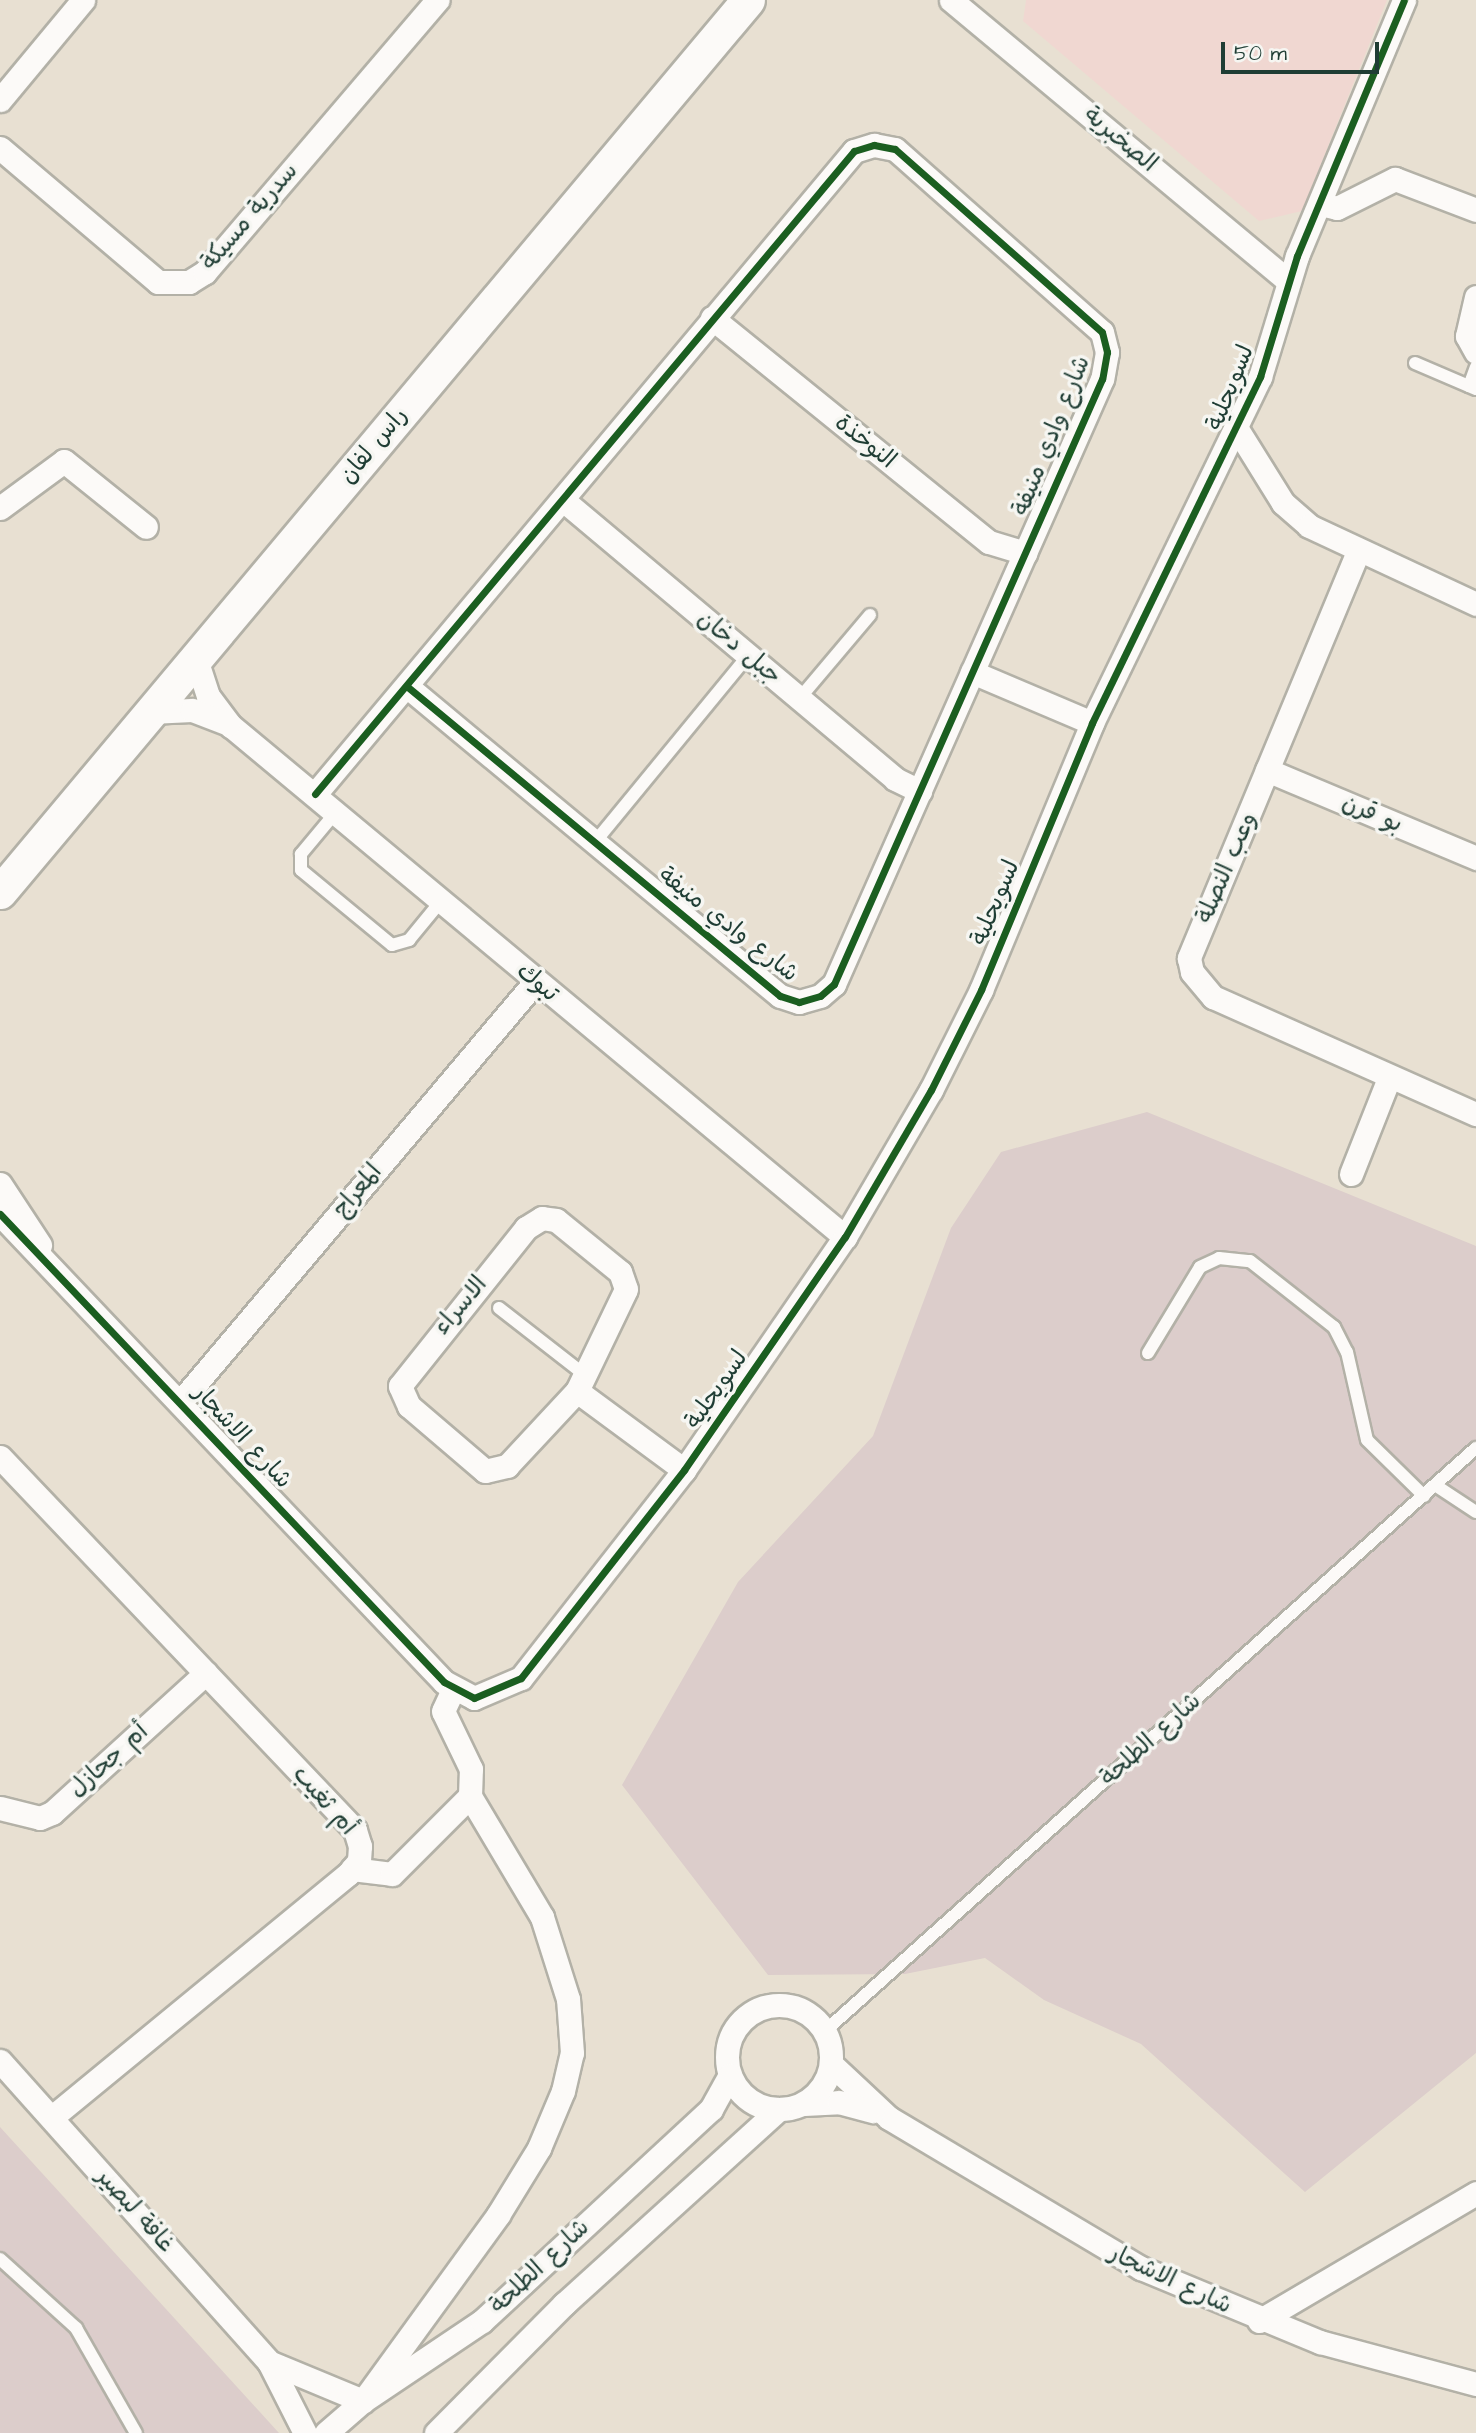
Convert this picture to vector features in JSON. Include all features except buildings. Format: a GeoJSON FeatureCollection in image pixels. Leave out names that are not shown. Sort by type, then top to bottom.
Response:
{"type":"FeatureCollection","features":[{"type":"Feature","properties":{"kind":"street"},"geometry":{"type":"LineString","coordinates":[[0,100],[83,0]]}},
{"type":"Feature","properties":{"kind":"street","name":"سدرية مسيكة"},"geometry":{"type":"LineString","coordinates":[[0,148],[158,282],[190,282],[437,0]]}},
{"type":"Feature","properties":{"kind":"street","name":"راس لفان"},"geometry":{"type":"LineString","coordinates":[[0,859],[726,0]]}},
{"type":"Feature","properties":{"kind":"street","name":"راس لفان"},"geometry":{"type":"LineString","coordinates":[[0,892],[748,0]]}},
{"type":"Feature","properties":{"kind":"street","name":"الصخبرية"},"geometry":{"type":"LineString","coordinates":[[951,0],[1289,281]]}},
{"type":"Feature","properties":{"kind":"street","name":"لسويحلية"},"geometry":{"type":"LineString","coordinates":[[453,1690],[482,1698],[521,1678],[684,1470],[845,1237],[981,990],[1092,723],[1237,429],[1289,281],[1404,0]]}},
{"type":"Feature","properties":{"kind":"street","name":"شارع وادي منيفة"},"geometry":{"type":"LineString","coordinates":[[315,794],[563,500],[839,162],[874,145],[895,149],[1102,332],[1107,352],[1102,379],[834,984],[799,1002],[780,996],[407,686]]}},
{"type":"Feature","properties":{"kind":"street"},"geometry":{"type":"LineString","coordinates":[[1321,204],[1337,208],[1395,179],[1476,210]]}},
{"type":"Feature","properties":{"kind":"street"},"geometry":{"type":"LineString","coordinates":[[1476,297],[1467,336],[1476,352]]}},
{"type":"Feature","properties":{"kind":"street","name":"النوخذة"},"geometry":{"type":"LineString","coordinates":[[712,318],[989,542],[1025,553]]}},
{"type":"Feature","properties":{"kind":"street"},"geometry":{"type":"LineString","coordinates":[[1237,429],[1295,516],[1357,554],[1476,604]]}},
{"type":"Feature","properties":{"kind":"street"},"geometry":{"type":"LineString","coordinates":[[0,508],[64,461],[146,527]]}},
{"type":"Feature","properties":{"kind":"street","name":"جبل دخان"},"geometry":{"type":"LineString","coordinates":[[563,500],[895,779],[920,791]]}},
{"type":"Feature","properties":{"kind":"street","name":"وعب النصلة"},"geometry":{"type":"LineString","coordinates":[[1357,554],[1189,958],[1192,972],[1213,998],[1389,1079],[1476,1114]]}},
{"type":"Feature","properties":{"kind":"street","name":"تبوك"},"geometry":{"type":"LineString","coordinates":[[196,659],[208,695],[231,726],[535,982],[845,1237]]}},
{"type":"Feature","properties":{"kind":"street"},"geometry":{"type":"LineString","coordinates":[[972,672],[1092,723]]}},
{"type":"Feature","properties":{"kind":"street","name":"تبوك"},"geometry":{"type":"LineString","coordinates":[[150,712],[192,710],[231,726]]}},
{"type":"Feature","properties":{"kind":"street","name":"بو قرن"},"geometry":{"type":"LineString","coordinates":[[1267,770],[1476,858]]}},
{"type":"Feature","properties":{"kind":"street","name":"المعراج"},"geometry":{"type":"LineString","coordinates":[[181,1400],[535,982]]}},
{"type":"Feature","properties":{"kind":"street"},"geometry":{"type":"LineString","coordinates":[[1351,1174],[1389,1079]]}},
{"type":"Feature","properties":{"kind":"street","name":"شارع الاشجار"},"geometry":{"type":"LineString","coordinates":[[0,1184],[46,1258]]}},
{"type":"Feature","properties":{"kind":"street","name":"شارع الاشجار"},"geometry":{"type":"LineString","coordinates":[[0,1214],[46,1258],[453,1690]]}},
{"type":"Feature","properties":{"kind":"street","name":"الاسراء"},"geometry":{"type":"LineString","coordinates":[[542,1218],[556,1220],[620,1272],[626,1289],[581,1383],[507,1466],[485,1471],[409,1406],[400,1386],[526,1228],[542,1218]]}},
{"type":"Feature","properties":{"kind":"street"},"geometry":{"type":"LineString","coordinates":[[581,1383],[684,1470]]}},
{"type":"Feature","properties":{"kind":"street","name":"أم ثغيب"},"geometry":{"type":"LineString","coordinates":[[0,1457],[355,1830],[359,1861],[52,2118]]}},
{"type":"Feature","properties":{"kind":"street","name":"أم جحازل"},"geometry":{"type":"LineString","coordinates":[[0,1808],[40,1818],[52,1813],[206,1674]]}},
{"type":"Feature","properties":{"kind":"street"},"geometry":{"type":"LineString","coordinates":[[363,2400],[538,2148],[572,2053],[568,2000],[542,1917],[470,1796],[471,1769],[443,1711],[453,1690]]}},
{"type":"Feature","properties":{"kind":"street"},"geometry":{"type":"LineString","coordinates":[[352,1869],[392,1874],[470,1796]]}},
{"type":"Feature","properties":{"kind":"street"},"geometry":{"type":"LineString","coordinates":[[762,2007],[798,2008],[825,2031],[831,2064],[822,2087],[803,2104],[779,2109],[755,2103],[730,2075],[729,2039],[742,2019],[762,2007]]}},
{"type":"Feature","properties":{"kind":"street","name":"غافة لبصير"},"geometry":{"type":"LineString","coordinates":[[0,2061],[270,2362],[305,2433]]}},
{"type":"Feature","properties":{"kind":"street","name":"شارع الاشجار"},"geometry":{"type":"LineString","coordinates":[[831,2064],[889,2118],[1101,2248],[1259,2321],[1476,2385]]}},
{"type":"Feature","properties":{"kind":"street","name":"شارع الطلحة"},"geometry":{"type":"LineString","coordinates":[[326,2433],[363,2400],[482,2321],[711,2109],[730,2075]]}},
{"type":"Feature","properties":{"kind":"street","name":"شارع الاشجار"},"geometry":{"type":"LineString","coordinates":[[803,2104],[839,2102],[889,2118]]}},
{"type":"Feature","properties":{"kind":"street","name":"شارع الطلحة"},"geometry":{"type":"LineString","coordinates":[[436,2433],[564,2304],[779,2109]]}},
{"type":"Feature","properties":{"kind":"street"},"geometry":{"type":"LineString","coordinates":[[1259,2321],[1476,2193]]}},
{"type":"Feature","properties":{"kind":"street","name":"غافة لبصير"},"geometry":{"type":"LineString","coordinates":[[270,2362],[363,2400]]}},
{"type":"Feature","properties":{"kind":"lane"},"geometry":{"type":"LineString","coordinates":[[1415,363],[1472,388],[1476,367]]}},
{"type":"Feature","properties":{"kind":"lane"},"geometry":{"type":"LineString","coordinates":[[799,699],[870,615]]}},
{"type":"Feature","properties":{"kind":"lane"},"geometry":{"type":"LineString","coordinates":[[595,842],[748,656]]}},
{"type":"Feature","properties":{"kind":"lane"},"geometry":{"type":"LineString","coordinates":[[336,812],[301,854],[301,870],[392,945],[409,940],[441,901]]}},
{"type":"Feature","properties":{"kind":"lane"},"geometry":{"type":"LineString","coordinates":[[1148,1353],[1200,1267],[1219,1258],[1250,1261],[1334,1327],[1347,1352],[1367,1440],[1424,1496]]}},
{"type":"Feature","properties":{"kind":"lane"},"geometry":{"type":"LineString","coordinates":[[499,1308],[581,1383]]}},
{"type":"Feature","properties":{"kind":"lane","name":"شارع الطلحة"},"geometry":{"type":"LineString","coordinates":[[825,2031],[1476,1447]]}},
{"type":"Feature","properties":{"kind":"lane"},"geometry":{"type":"LineString","coordinates":[[1435,1485],[1476,1512]]}},
{"type":"Feature","properties":{"kind":"lane"},"geometry":{"type":"LineString","coordinates":[[0,2259],[76,2328],[136,2433]]}},
{"type":"Feature","properties":{"kind":"shaded area"},"geometry":{"type":"Polygon","coordinates":[[[1026,0],[1387,0],[1302,211],[1259,221],[1023,21],[1026,0]]]}},
{"type":"Feature","properties":{"kind":"shaded area"},"geometry":{"type":"Polygon","coordinates":[[[1147,1112],[1476,1246],[1476,2053],[1305,2192],[1141,2044],[1044,2000],[985,1958],[905,1974],[768,1975],[622,1785],[738,1582],[873,1436],[951,1228],[1001,1152],[1147,1112]]]}},
{"type":"Feature","properties":{"kind":"shaded area"},"geometry":{"type":"Polygon","coordinates":[[[0,2127],[279,2433],[0,2433],[0,2127]]]}},
{"type":"Feature","properties":{"kind":"cycle path"},"geometry":{"type":"LineString","coordinates":[[0,1214],[444,1682],[474,1698],[521,1678],[684,1470],[845,1237],[931,1090],[981,990],[1092,723],[1260,377],[1297,256],[1404,0]]}},
{"type":"Feature","properties":{"kind":"cycle path"},"geometry":{"type":"LineString","coordinates":[[315,794],[854,151],[874,145],[895,149],[1102,332],[1107,352],[1102,379],[834,984],[820,996],[799,1002],[780,996],[407,686]]}}]}
